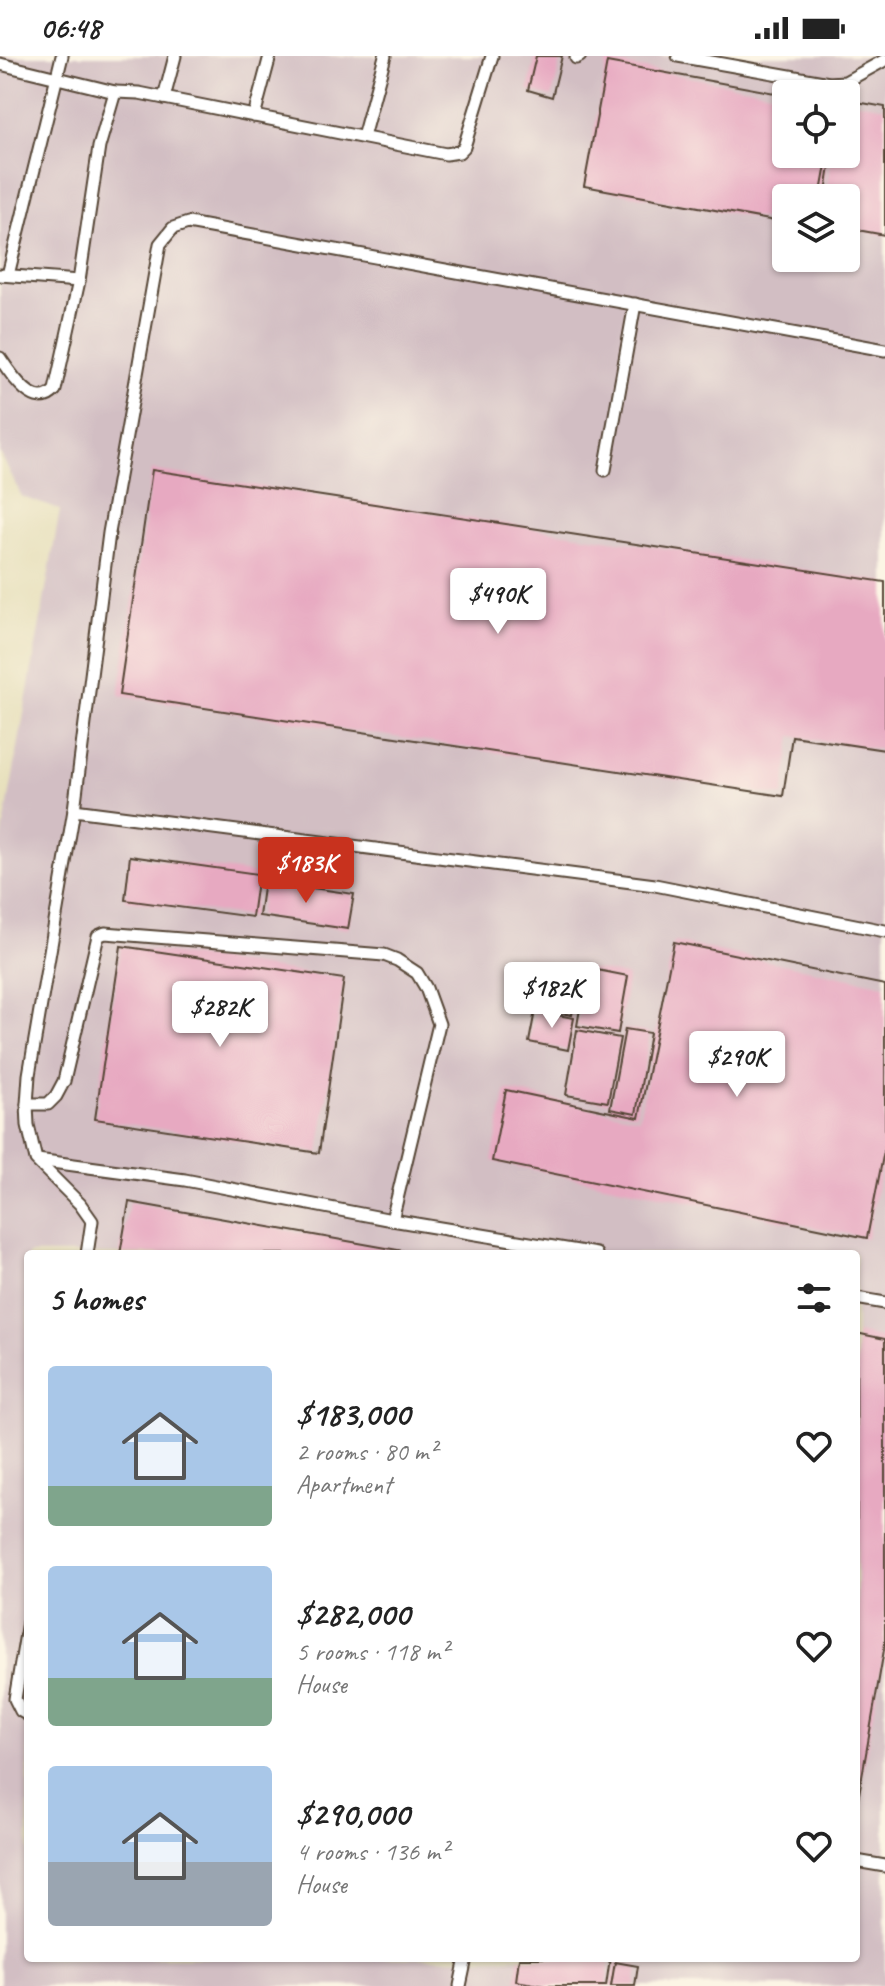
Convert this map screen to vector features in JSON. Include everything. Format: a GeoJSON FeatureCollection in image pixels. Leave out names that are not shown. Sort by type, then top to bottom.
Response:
{"type":"FeatureCollection","features":[{"type":"Feature","properties":{"kind":"lane"},"geometry":{"type":"LineString","coordinates":[[62,56],[4,275],[79,281]]}},
{"type":"Feature","properties":{"kind":"lane"},"geometry":{"type":"LineString","coordinates":[[164,98],[175,56]]}},
{"type":"Feature","properties":{"kind":"lane"},"geometry":{"type":"LineString","coordinates":[[254,116],[270,56]]}},
{"type":"Feature","properties":{"kind":"lane"},"geometry":{"type":"LineString","coordinates":[[363,137],[385,56]]}},
{"type":"Feature","properties":{"kind":"lane"},"geometry":{"type":"LineString","coordinates":[[0,64],[115,92],[164,98],[446,154],[459,152],[468,137],[492,56]]}},
{"type":"Feature","properties":{"kind":"lane"},"geometry":{"type":"LineString","coordinates":[[678,56],[829,83],[845,82],[885,60]]}},
{"type":"Feature","properties":{"kind":"lane"},"geometry":{"type":"LineString","coordinates":[[0,358],[15,381],[32,394],[42,398],[55,390],[79,281],[99,147],[115,92]]}},
{"type":"Feature","properties":{"kind":"lane"},"geometry":{"type":"LineString","coordinates":[[88,1250],[92,1221],[80,1204],[36,1160],[27,1104],[74,810],[109,533],[160,244],[173,228],[188,223],[885,350]]}},
{"type":"Feature","properties":{"kind":"lane"},"geometry":{"type":"LineString","coordinates":[[605,470],[635,304]]}},
{"type":"Feature","properties":{"kind":"lane"},"geometry":{"type":"LineString","coordinates":[[74,810],[655,885],[885,931]]}},
{"type":"Feature","properties":{"kind":"lane"},"geometry":{"type":"LineString","coordinates":[[27,1104],[48,1104],[64,1081],[98,936],[105,933],[384,955],[417,973],[439,1024],[392,1220]]}},
{"type":"Feature","properties":{"kind":"lane"},"geometry":{"type":"LineString","coordinates":[[36,1160],[185,1180],[392,1220],[572,1250]]}},
{"type":"Feature","properties":{"kind":"lane"},"geometry":{"type":"LineString","coordinates":[[860,1299],[885,1303]]}},
{"type":"Feature","properties":{"kind":"lane"},"geometry":{"type":"LineString","coordinates":[[24,1646],[15,1699],[24,1713]]}},
{"type":"Feature","properties":{"kind":"lane"},"geometry":{"type":"LineString","coordinates":[[860,1862],[885,1866]]}},
{"type":"Feature","properties":{"kind":"lane"},"geometry":{"type":"LineString","coordinates":[[460,1986],[465,1962]]}},
{"type":"Feature","properties":{"kind":"shaded area"},"geometry":{"type":"Polygon","coordinates":[[[0,56],[885,56],[885,1986],[0,1986],[0,849],[60,510],[22,497],[0,453],[0,56]]]}},
{"type":"Feature","properties":{"kind":"building"},"geometry":{"type":"Polygon","coordinates":[[[536,56],[562,56],[552,97],[528,90],[536,56]]]}},
{"type":"Feature","properties":{"kind":"building"},"geometry":{"type":"Polygon","coordinates":[[[607,62],[772,92],[772,168],[825,168],[823,184],[772,184],[772,220],[584,186],[607,62]]]}},
{"type":"Feature","properties":{"kind":"building"},"geometry":{"type":"Polygon","coordinates":[[[860,103],[885,107],[885,235],[860,231],[860,184],[827,184],[830,168],[860,168],[860,103]]]}},
{"type":"Feature","properties":{"kind":"building"},"geometry":{"type":"Polygon","coordinates":[[[152,470],[885,582],[885,750],[792,736],[783,796],[119,695],[152,470]]]}},
{"type":"Feature","properties":{"kind":"building"},"geometry":{"type":"Polygon","coordinates":[[[130,856],[258,874],[252,917],[125,900],[130,856]]]}},
{"type":"Feature","properties":{"kind":"building"},"geometry":{"type":"Polygon","coordinates":[[[264,881],[354,894],[348,929],[259,916],[264,881]]]}},
{"type":"Feature","properties":{"kind":"building"},"geometry":{"type":"Polygon","coordinates":[[[674,942],[885,985],[885,1146],[867,1238],[492,1161],[506,1090],[639,1118],[674,942]]]}},
{"type":"Feature","properties":{"kind":"building"},"geometry":{"type":"Polygon","coordinates":[[[121,946],[344,979],[319,1153],[95,1119],[121,946]]]}},
{"type":"Feature","properties":{"kind":"building"},"geometry":{"type":"Polygon","coordinates":[[[533,964],[580,973],[572,1015],[534,1008],[538,989],[529,987],[533,964]]]}},
{"type":"Feature","properties":{"kind":"building"},"geometry":{"type":"Polygon","coordinates":[[[587,968],[628,976],[618,1033],[577,1026],[587,968]]]}},
{"type":"Feature","properties":{"kind":"building"},"geometry":{"type":"Polygon","coordinates":[[[535,1011],[574,1018],[568,1050],[529,1042],[535,1011]]]}},
{"type":"Feature","properties":{"kind":"building"},"geometry":{"type":"Polygon","coordinates":[[[625,1029],[650,1033],[636,1114],[610,1109],[625,1029]]]}},
{"type":"Feature","properties":{"kind":"building"},"geometry":{"type":"Polygon","coordinates":[[[577,1030],[620,1038],[608,1102],[566,1095],[577,1030]]]}},
{"type":"Feature","properties":{"kind":"building"},"geometry":{"type":"Polygon","coordinates":[[[129,1202],[398,1250],[121,1250],[129,1202]]]}},
{"type":"Feature","properties":{"kind":"building"},"geometry":{"type":"Polygon","coordinates":[[[860,1334],[885,1339],[885,1644],[860,1788],[860,1334]]]}},
{"type":"Feature","properties":{"kind":"building"},"geometry":{"type":"Polygon","coordinates":[[[518,1962],[609,1962],[606,1986],[545,1986],[516,1981],[518,1962]]]}},
{"type":"Feature","properties":{"kind":"building"},"geometry":{"type":"Polygon","coordinates":[[[615,1962],[638,1966],[635,1986],[611,1986],[615,1962]]]}}]}
